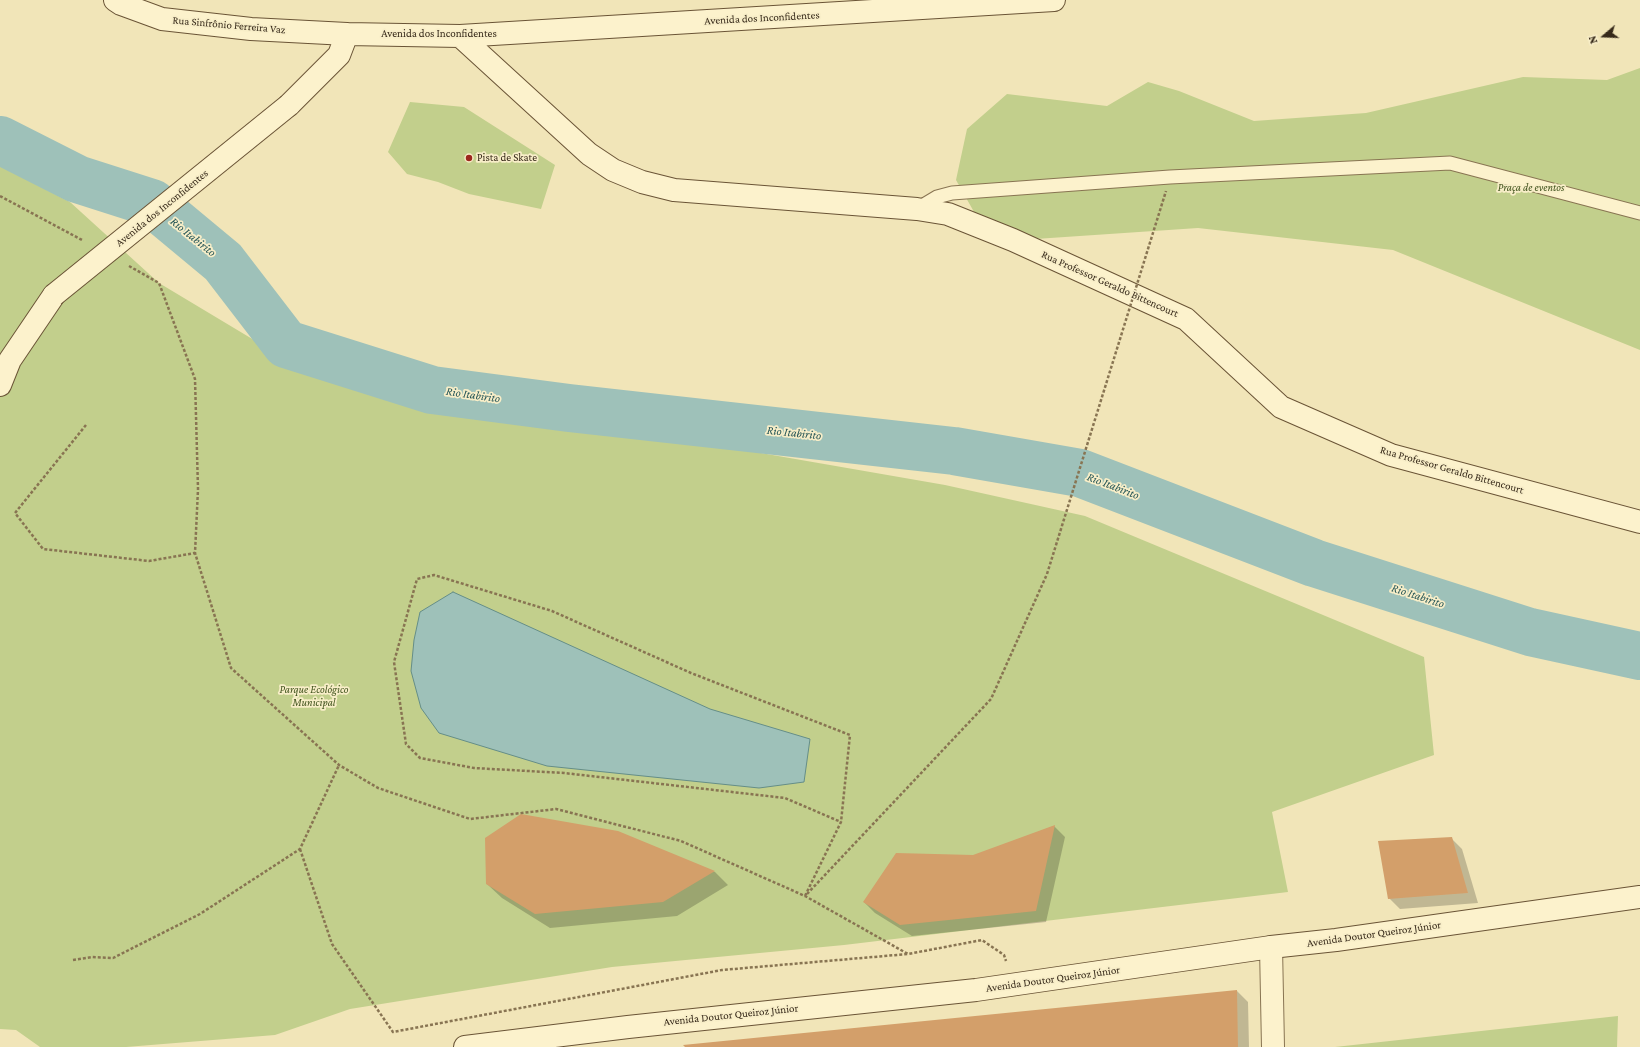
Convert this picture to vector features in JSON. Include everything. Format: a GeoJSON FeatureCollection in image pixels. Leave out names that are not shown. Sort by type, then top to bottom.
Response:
{"type":"FeatureCollection","features":[{"type":"Feature","properties":{"kind":"main road","name":"Rua Sinfrônio Ferreira Vaz"},"geometry":{"type":"LineString","coordinates":[[115,0],[121,4],[162,18],[251,29],[347,34]]}},
{"type":"Feature","properties":{"kind":"main road","name":"Avenida dos Inconfidentes"},"geometry":{"type":"LineString","coordinates":[[0,385],[10,360],[54,295],[289,105],[339,55],[347,34],[460,36],[1054,0]]}},
{"type":"Feature","properties":{"kind":"main road","name":"Rua Professor Geraldo Bittencourt"},"geometry":{"type":"LineString","coordinates":[[460,36],[589,154],[613,170],[642,182],[674,190],[917,209],[948,214],[1013,240],[1186,318],[1281,407],[1391,455],[1640,522]]}},
{"type":"Feature","properties":{"kind":"main road","name":"Avenida Doutor Queiroz Júnior"},"geometry":{"type":"LineString","coordinates":[[465,1047],[628,1027],[976,990],[1271,947],[1336,940],[1640,897]]}},
{"type":"Feature","properties":{"kind":"main road"},"geometry":{"type":"LineString","coordinates":[[1271,947],[1273,1047]]}},
{"type":"Feature","properties":{"kind":"lane"},"geometry":{"type":"LineString","coordinates":[[917,209],[938,197],[952,193],[1170,176],[1450,163],[1640,213]]}},
{"type":"Feature","properties":{"kind":"path"},"geometry":{"type":"LineString","coordinates":[[805,896],[991,700],[1047,574],[1166,191]]}},
{"type":"Feature","properties":{"kind":"path"},"geometry":{"type":"LineString","coordinates":[[195,379],[198,489],[195,553],[231,668],[339,765],[378,788],[470,819],[556,809],[681,841],[805,896],[908,954]]}},
{"type":"Feature","properties":{"kind":"path"},"geometry":{"type":"LineString","coordinates":[[86,425],[15,513],[43,549],[149,561],[195,553]]}},
{"type":"Feature","properties":{"kind":"path"},"geometry":{"type":"LineString","coordinates":[[805,896],[841,822],[850,735],[691,673],[552,611],[434,575],[417,579],[394,662],[406,744],[420,758],[474,768],[564,773],[785,798],[841,822]]}},
{"type":"Feature","properties":{"kind":"path"},"geometry":{"type":"LineString","coordinates":[[73,960],[92,957],[113,958],[200,914],[300,849],[339,765]]}},
{"type":"Feature","properties":{"kind":"path"},"geometry":{"type":"LineString","coordinates":[[300,849],[332,944],[393,1032],[722,970],[908,954],[982,940]]}},
{"type":"Feature","properties":{"kind":"green space","name":"Praça de eventos"},"geometry":{"type":"Polygon","coordinates":[[[1640,68],[1640,350],[1393,250],[1198,228],[991,242],[956,180],[967,129],[1007,94],[1107,106],[1148,82],[1179,91],[1254,121],[1366,113],[1523,77],[1607,80],[1640,68]]]}},
{"type":"Feature","properties":{"kind":"green space","name":"Pista de Skate"},"geometry":{"type":"Polygon","coordinates":[[[410,102],[464,107],[555,165],[541,209],[469,194],[438,182],[407,174],[388,152],[410,102]]]}},
{"type":"Feature","properties":{"kind":"green space","name":"Parque Ecológico Municipal"},"geometry":{"type":"Polygon","coordinates":[[[0,166],[70,202],[159,283],[279,355],[429,403],[663,436],[945,485],[1085,516],[1424,657],[1434,755],[1272,812],[1288,892],[844,945],[612,967],[350,1009],[275,1035],[126,1047],[40,1047],[16,1030],[0,1029],[0,166]]]}},
{"type":"Feature","properties":{"kind":"green space"},"geometry":{"type":"Polygon","coordinates":[[[1618,1016],[1617,1047],[1335,1047],[1618,1016]]]}},
{"type":"Feature","properties":{"kind":"water"},"geometry":{"type":"Polygon","coordinates":[[[453,592],[710,709],[810,739],[804,782],[759,788],[547,766],[439,733],[421,708],[411,671],[414,640],[420,612],[453,592]]]}},
{"type":"Feature","properties":{"kind":"building"},"geometry":{"type":"Polygon","coordinates":[[[521,814],[618,831],[715,871],[663,902],[535,914],[486,884],[485,838],[521,814]]]}},
{"type":"Feature","properties":{"kind":"building"},"geometry":{"type":"Polygon","coordinates":[[[1055,825],[1036,911],[900,925],[863,902],[896,853],[973,855],[1055,825]]]}},
{"type":"Feature","properties":{"kind":"building"},"geometry":{"type":"Polygon","coordinates":[[[1452,837],[1468,893],[1388,899],[1378,841],[1452,837]]]}},
{"type":"Feature","properties":{"kind":"building"},"geometry":{"type":"Polygon","coordinates":[[[1237,990],[1238,1047],[685,1047],[683,1045],[1237,990]]]}},
{"type":"Feature","properties":{"kind":"waterway","name":"Rio Itabirito"},"geometry":{"type":"LineString","coordinates":[[0,140],[77,179],[152,203],[223,262],[286,344],[432,390],[569,408],[954,451],[1080,473],[1314,563],[1530,632],[1640,656]]}},
{"type":"Feature","properties":{"kind":"place","name":"Pista de Skate"},"geometry":{"type":"Point","coordinates":[469,158]}}]}
